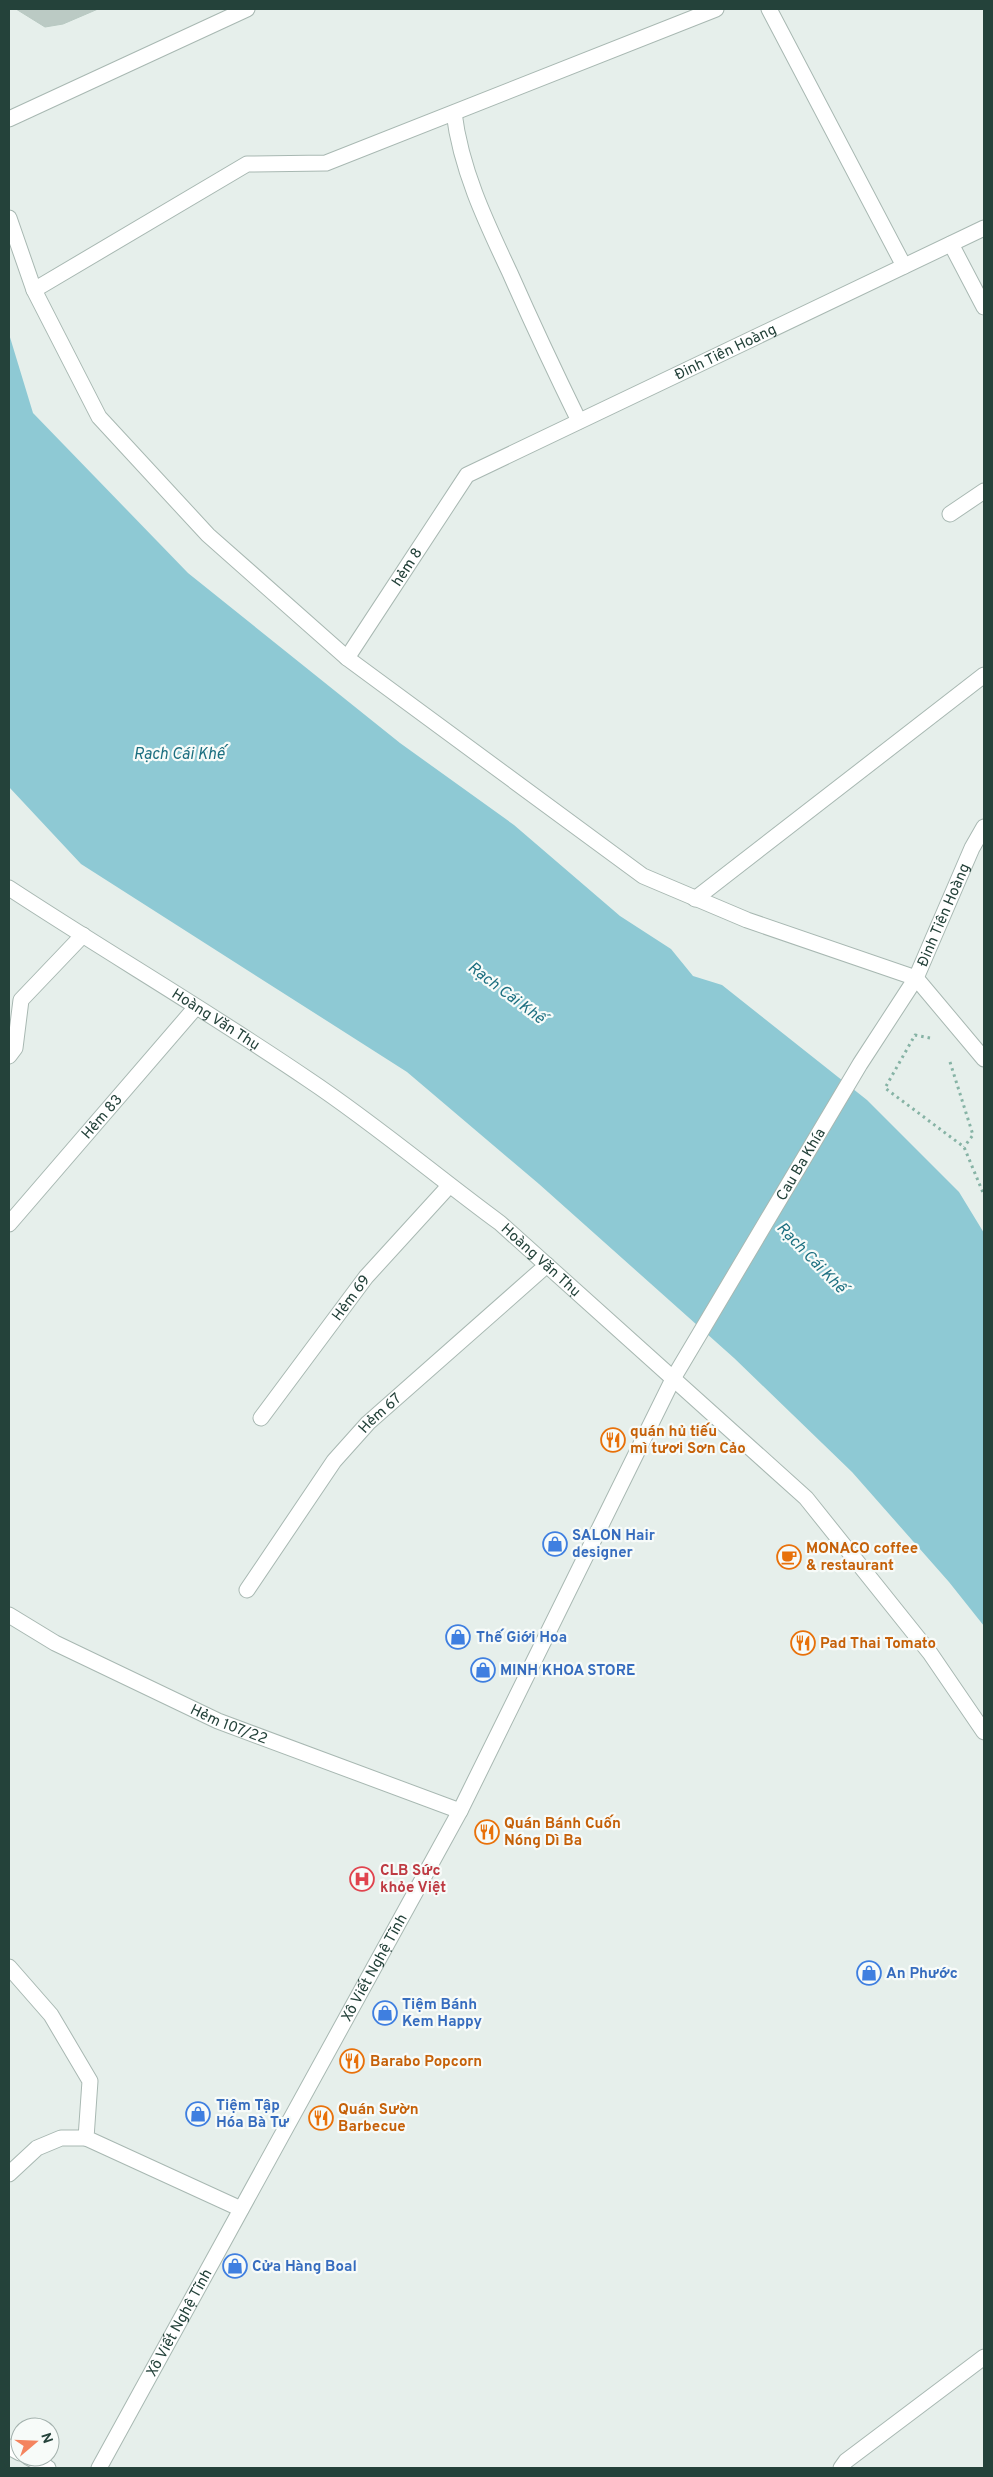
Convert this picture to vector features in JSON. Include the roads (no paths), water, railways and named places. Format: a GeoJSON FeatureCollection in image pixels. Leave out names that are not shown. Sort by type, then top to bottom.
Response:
{"type":"FeatureCollection","features":[{"type":"Feature","properties":{"kind":"street"},"geometry":{"type":"LineString","coordinates":[[9,119],[247,9]]}},
{"type":"Feature","properties":{"kind":"street"},"geometry":{"type":"LineString","coordinates":[[34,290],[247,164],[326,164],[716,9]]}},
{"type":"Feature","properties":{"kind":"street"},"geometry":{"type":"LineString","coordinates":[[769,9],[904,266]]}},
{"type":"Feature","properties":{"kind":"street"},"geometry":{"type":"LineString","coordinates":[[454,113],[457,143],[465,170],[497,246],[579,421]]}},
{"type":"Feature","properties":{"kind":"street"},"geometry":{"type":"LineString","coordinates":[[9,218],[34,290],[100,417],[208,535],[347,658],[643,876],[747,920],[916,978],[984,1058]]}},
{"type":"Feature","properties":{"kind":"street","name":"Đinh Tiên Hoàng"},"geometry":{"type":"LineString","coordinates":[[467,475],[984,228]]}},
{"type":"Feature","properties":{"kind":"street"},"geometry":{"type":"LineString","coordinates":[[952,244],[984,307]]}},
{"type":"Feature","properties":{"kind":"street","name":"hẻm 8"},"geometry":{"type":"LineString","coordinates":[[347,658],[467,475]]}},
{"type":"Feature","properties":{"kind":"street"},"geometry":{"type":"LineString","coordinates":[[950,514],[984,491]]}},
{"type":"Feature","properties":{"kind":"street"},"geometry":{"type":"LineString","coordinates":[[695,899],[984,675]]}},
{"type":"Feature","properties":{"kind":"street","name":"Đinh Tiên Hoàng"},"geometry":{"type":"LineString","coordinates":[[916,978],[984,827]]}},
{"type":"Feature","properties":{"kind":"street","name":"Hoàng Văn Thụ"},"geometry":{"type":"LineString","coordinates":[[9,888],[309,1080],[406,1150],[449,1186],[500,1223],[674,1377],[806,1498],[930,1653],[984,1732]]}},
{"type":"Feature","properties":{"kind":"street"},"geometry":{"type":"LineString","coordinates":[[9,1056],[16,1048],[21,1000],[83,935]]}},
{"type":"Feature","properties":{"kind":"street","name":"Cau Ba Khía"},"geometry":{"type":"LineString","coordinates":[[674,1377],[860,1064],[916,978]]}},
{"type":"Feature","properties":{"kind":"street","name":"Hẻm 83"},"geometry":{"type":"LineString","coordinates":[[9,1224],[196,1007]]}},
{"type":"Feature","properties":{"kind":"street","name":"Hẻm 69"},"geometry":{"type":"LineString","coordinates":[[261,1418],[366,1277],[449,1186]]}},
{"type":"Feature","properties":{"kind":"street","name":"Hẻm 67"},"geometry":{"type":"LineString","coordinates":[[247,1590],[334,1461],[368,1423],[547,1266]]}},
{"type":"Feature","properties":{"kind":"street","name":"Xô Viết Nghệ Tĩnh"},"geometry":{"type":"LineString","coordinates":[[99,2468],[460,1811],[674,1377]]}},
{"type":"Feature","properties":{"kind":"street","name":"Hẻm 107/22"},"geometry":{"type":"LineString","coordinates":[[9,1615],[55,1643],[218,1720],[460,1811]]}},
{"type":"Feature","properties":{"kind":"street"},"geometry":{"type":"LineString","coordinates":[[9,1967],[51,2015],[90,2081],[86,2138]]}},
{"type":"Feature","properties":{"kind":"street"},"geometry":{"type":"LineString","coordinates":[[9,2174],[38,2148],[61,2138],[86,2138],[241,2209]]}},
{"type":"Feature","properties":{"kind":"street"},"geometry":{"type":"LineString","coordinates":[[841,2468],[846,2461],[984,2358]]}},
{"type":"Feature","properties":{"kind":"water","name":"Rạch Cái Khế"},"geometry":{"type":"Polygon","coordinates":[[[9,334],[33,413],[188,573],[400,743],[514,825],[620,916],[671,949],[693,976],[722,985],[867,1100],[959,1192],[984,1233],[984,1626],[949,1582],[852,1472],[734,1358],[539,1184],[407,1072],[81,864],[9,787],[9,334]]]}},
{"type":"Feature","properties":{"kind":"place","name":"quán hủ tiếu mì tươi Sơn Cảo"},"geometry":{"type":"Point","coordinates":[613,1440]}},
{"type":"Feature","properties":{"kind":"place","name":"SALON Hair designer"},"geometry":{"type":"Point","coordinates":[555,1544]}},
{"type":"Feature","properties":{"kind":"place","name":"MONACO coffee & restaurant"},"geometry":{"type":"Point","coordinates":[789,1557]}},
{"type":"Feature","properties":{"kind":"place","name":"Thế Giới Hoa"},"geometry":{"type":"Point","coordinates":[458,1637]}},
{"type":"Feature","properties":{"kind":"place","name":"Pad Thai Tomato"},"geometry":{"type":"Point","coordinates":[803,1643]}},
{"type":"Feature","properties":{"kind":"place","name":"MINH KHOA STORE"},"geometry":{"type":"Point","coordinates":[483,1670]}},
{"type":"Feature","properties":{"kind":"place","name":"Quán Bánh Cuốn Nóng Dì Ba"},"geometry":{"type":"Point","coordinates":[487,1832]}},
{"type":"Feature","properties":{"kind":"place","name":"CLB Sức khỏe Việt"},"geometry":{"type":"Point","coordinates":[362,1879]}},
{"type":"Feature","properties":{"kind":"place","name":"An Phước"},"geometry":{"type":"Point","coordinates":[869,1973]}},
{"type":"Feature","properties":{"kind":"place","name":"Tiệm Bánh Kem Happy"},"geometry":{"type":"Point","coordinates":[385,2013]}},
{"type":"Feature","properties":{"kind":"place","name":"Barabo Popcorn"},"geometry":{"type":"Point","coordinates":[352,2061]}},
{"type":"Feature","properties":{"kind":"place","name":"Tiệm Tập Hóa Bà Tư"},"geometry":{"type":"Point","coordinates":[198,2114]}},
{"type":"Feature","properties":{"kind":"place","name":"Quán Sườn Barbecue"},"geometry":{"type":"Point","coordinates":[321,2118]}},
{"type":"Feature","properties":{"kind":"place","name":"Cửa Hàng Boal"},"geometry":{"type":"Point","coordinates":[235,2266]}}]}
